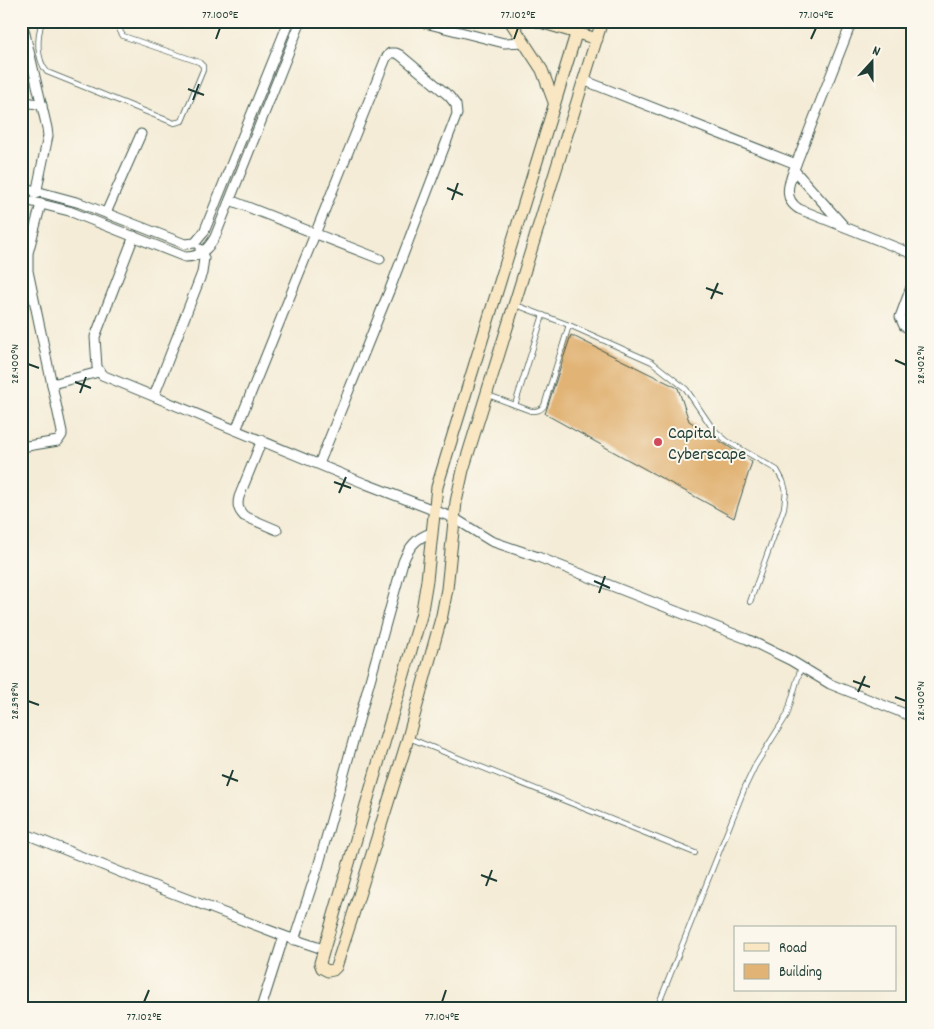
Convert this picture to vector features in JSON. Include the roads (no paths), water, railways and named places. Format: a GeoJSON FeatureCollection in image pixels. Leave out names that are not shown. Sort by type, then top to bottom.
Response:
{"type":"FeatureCollection","features":[{"type":"Feature","properties":{"kind":"street"},"geometry":{"type":"LineString","coordinates":[[21,447],[58,441],[62,436],[52,384],[25,279],[38,203],[37,190],[48,136],[46,119],[32,71],[22,21]]}},
{"type":"Feature","properties":{"kind":"street"},"geometry":{"type":"LineString","coordinates":[[21,187],[80,203],[185,244],[195,243],[204,232],[289,21]]}},
{"type":"Feature","properties":{"kind":"street"},"geometry":{"type":"LineString","coordinates":[[21,199],[69,211],[185,257],[191,257],[202,252],[215,237],[301,21]]}},
{"type":"Feature","properties":{"kind":"street"},"geometry":{"type":"LineString","coordinates":[[417,21],[504,43],[524,42]]}},
{"type":"Feature","properties":{"kind":"street"},"geometry":{"type":"LineString","coordinates":[[510,21],[542,70],[554,102]]}},
{"type":"Feature","properties":{"kind":"street"},"geometry":{"type":"LineString","coordinates":[[537,21],[578,27],[596,39]]}},
{"type":"Feature","properties":{"kind":"street"},"geometry":{"type":"LineString","coordinates":[[578,27],[436,487],[427,580],[420,621],[320,963],[320,967],[328,971],[334,970],[352,921],[408,737],[445,601],[454,518],[464,470],[602,21]]}},
{"type":"Feature","properties":{"kind":"street"},"geometry":{"type":"LineString","coordinates":[[852,21],[795,167],[788,190],[789,198],[794,206],[913,254]]}},
{"type":"Feature","properties":{"kind":"street"},"geometry":{"type":"LineString","coordinates":[[236,430],[386,58],[390,53],[396,53],[412,64],[449,96],[456,105],[457,114],[319,464]]}},
{"type":"Feature","properties":{"kind":"street"},"geometry":{"type":"LineString","coordinates":[[583,80],[795,167],[845,227]]}},
{"type":"Feature","properties":{"kind":"street"},"geometry":{"type":"LineString","coordinates":[[21,101],[42,105]]}},
{"type":"Feature","properties":{"kind":"street"},"geometry":{"type":"LineString","coordinates":[[106,213],[141,134]]}},
{"type":"Feature","properties":{"kind":"street"},"geometry":{"type":"LineString","coordinates":[[230,200],[380,259]]}},
{"type":"Feature","properties":{"kind":"street"},"geometry":{"type":"LineString","coordinates":[[99,372],[94,345],[97,330],[134,236]]}},
{"type":"Feature","properties":{"kind":"street"},"geometry":{"type":"LineString","coordinates":[[154,396],[202,273],[204,262],[202,252],[195,243]]}},
{"type":"Feature","properties":{"kind":"street"},"geometry":{"type":"LineString","coordinates":[[913,282],[900,317],[904,326],[913,331]]}},
{"type":"Feature","properties":{"kind":"street"},"geometry":{"type":"LineString","coordinates":[[52,384],[99,372],[236,430],[454,518],[491,541],[538,557],[747,639],[801,666],[830,684],[913,717]]}},
{"type":"Feature","properties":{"kind":"street"},"geometry":{"type":"LineString","coordinates":[[262,440],[239,497],[238,506],[240,513],[244,516],[277,530]]}},
{"type":"Feature","properties":{"kind":"street"},"geometry":{"type":"LineString","coordinates":[[294,940],[318,866],[403,562],[411,546],[417,540],[431,533]]}},
{"type":"Feature","properties":{"kind":"street"},"geometry":{"type":"LineString","coordinates":[[21,832],[164,890],[294,940],[324,949]]}},
{"type":"Feature","properties":{"kind":"street"},"geometry":{"type":"LineString","coordinates":[[262,1008],[284,936]]}},
{"type":"Feature","properties":{"kind":"lane"},"geometry":{"type":"LineString","coordinates":[[42,21],[38,42],[44,69],[54,75],[174,122],[182,121],[203,66],[198,62],[123,36],[120,31],[121,21]]}},
{"type":"Feature","properties":{"kind":"lane"},"geometry":{"type":"LineString","coordinates":[[32,71],[44,69]]}},
{"type":"Feature","properties":{"kind":"lane"},"geometry":{"type":"LineString","coordinates":[[515,304],[569,325],[652,362],[686,389],[714,429],[727,441],[777,470],[786,491],[784,508],[750,602]]}},
{"type":"Feature","properties":{"kind":"lane"},"geometry":{"type":"LineString","coordinates":[[515,405],[543,315]]}},
{"type":"Feature","properties":{"kind":"lane"},"geometry":{"type":"LineString","coordinates":[[486,395],[538,411],[544,406],[569,325]]}},
{"type":"Feature","properties":{"kind":"lane"},"geometry":{"type":"LineString","coordinates":[[657,1008],[745,787],[755,766],[786,715],[801,666]]}},
{"type":"Feature","properties":{"kind":"lane"},"geometry":{"type":"LineString","coordinates":[[408,737],[695,853]]}},
{"type":"Feature","properties":{"kind":"place","name":"Capital Cyberscape"},"geometry":{"type":"Point","coordinates":[658,442]}}]}
